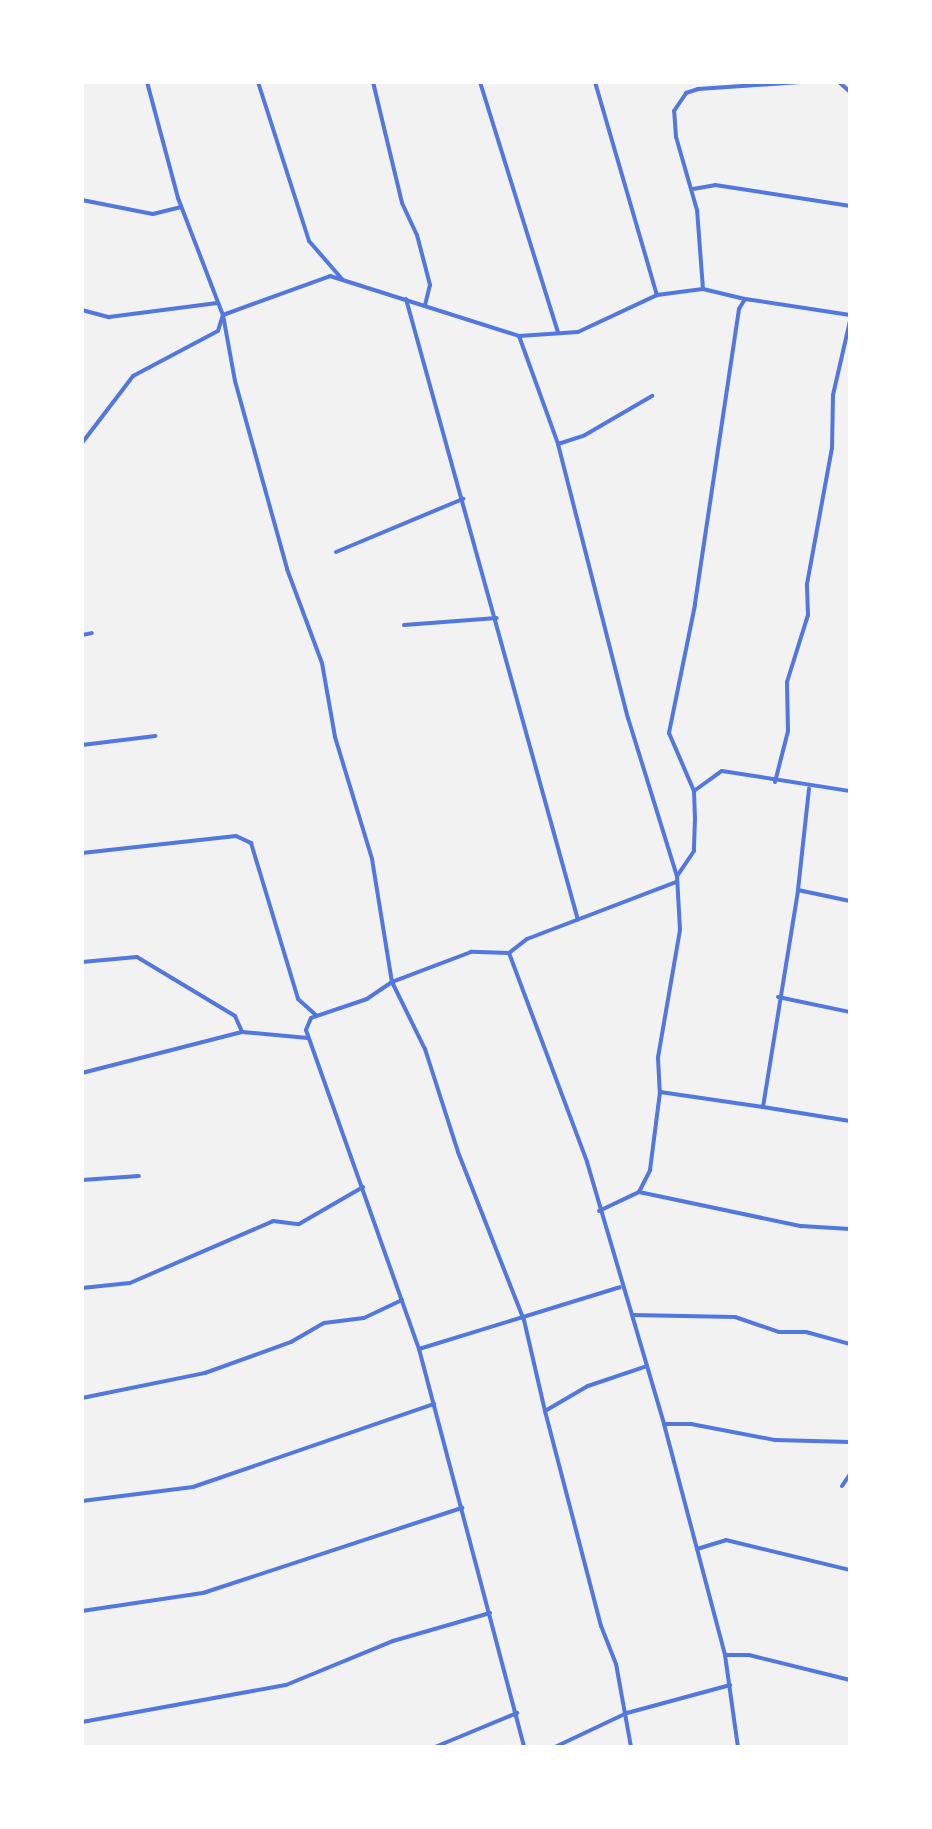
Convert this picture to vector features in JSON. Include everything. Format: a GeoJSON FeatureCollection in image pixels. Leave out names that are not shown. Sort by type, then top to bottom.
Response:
{"type":"FeatureCollection","features":[{"type":"Feature","properties":{"kind":"street"},"geometry":{"type":"LineString","coordinates":[[147,82],[181,207],[223,315],[238,393],[287,569],[322,663],[335,737],[372,859],[392,982],[425,1049],[458,1152],[524,1320],[545,1411],[627,1713],[631,1747]]}},
{"type":"Feature","properties":{"kind":"street"},"geometry":{"type":"LineString","coordinates":[[258,82],[305,231],[344,282]]}},
{"type":"Feature","properties":{"kind":"street"},"geometry":{"type":"LineString","coordinates":[[373,82],[402,203],[417,235],[430,285],[425,305]]}},
{"type":"Feature","properties":{"kind":"street"},"geometry":{"type":"LineString","coordinates":[[480,82],[558,332]]}},
{"type":"Feature","properties":{"kind":"street"},"geometry":{"type":"LineString","coordinates":[[595,82],[657,295]]}},
{"type":"Feature","properties":{"kind":"street"},"geometry":{"type":"LineString","coordinates":[[703,289],[693,189],[676,137],[674,111],[686,93],[741,84],[801,82]]}},
{"type":"Feature","properties":{"kind":"street"},"geometry":{"type":"LineString","coordinates":[[839,82],[850,92]]}},
{"type":"Feature","properties":{"kind":"street"},"geometry":{"type":"LineString","coordinates":[[693,189],[715,185],[850,206]]}},
{"type":"Feature","properties":{"kind":"street"},"geometry":{"type":"LineString","coordinates":[[82,200],[153,214],[181,207]]}},
{"type":"Feature","properties":{"kind":"street"},"geometry":{"type":"LineString","coordinates":[[223,315],[330,276],[519,336],[578,332],[657,295],[703,289],[850,318],[833,395],[832,448],[807,584],[808,615],[787,682],[788,731],[775,782]]}},
{"type":"Feature","properties":{"kind":"street"},"geometry":{"type":"LineString","coordinates":[[406,299],[497,618],[578,920]]}},
{"type":"Feature","properties":{"kind":"street"},"geometry":{"type":"LineString","coordinates":[[524,1747],[419,1349],[308,1038],[307,1022],[316,1015],[367,999],[392,982],[471,952],[509,953],[527,939],[676,879],[694,851],[694,791],[669,733],[695,605],[734,336],[745,299]]}},
{"type":"Feature","properties":{"kind":"street"},"geometry":{"type":"LineString","coordinates":[[82,310],[109,317],[217,303]]}},
{"type":"Feature","properties":{"kind":"street"},"geometry":{"type":"LineString","coordinates":[[82,443],[133,376],[218,331],[223,315]]}},
{"type":"Feature","properties":{"kind":"street"},"geometry":{"type":"LineString","coordinates":[[519,336],[558,444],[628,718],[676,879],[680,930],[658,1058],[660,1092],[650,1170],[639,1192]]}},
{"type":"Feature","properties":{"kind":"street"},"geometry":{"type":"LineString","coordinates":[[558,444],[585,435],[652,396]]}},
{"type":"Feature","properties":{"kind":"street"},"geometry":{"type":"LineString","coordinates":[[336,552],[463,499]]}},
{"type":"Feature","properties":{"kind":"street"},"geometry":{"type":"LineString","coordinates":[[404,625],[497,618]]}},
{"type":"Feature","properties":{"kind":"street"},"geometry":{"type":"LineString","coordinates":[[82,635],[92,633]]}},
{"type":"Feature","properties":{"kind":"street"},"geometry":{"type":"LineString","coordinates":[[82,745],[155,736]]}},
{"type":"Feature","properties":{"kind":"street"},"geometry":{"type":"LineString","coordinates":[[694,791],[722,771],[809,789],[850,791]]}},
{"type":"Feature","properties":{"kind":"street"},"geometry":{"type":"LineString","coordinates":[[763,1107],[778,997],[798,890],[809,789]]}},
{"type":"Feature","properties":{"kind":"street"},"geometry":{"type":"LineString","coordinates":[[82,853],[236,836],[251,843],[298,999],[316,1015]]}},
{"type":"Feature","properties":{"kind":"street"},"geometry":{"type":"LineString","coordinates":[[798,890],[850,901]]}},
{"type":"Feature","properties":{"kind":"street"},"geometry":{"type":"LineString","coordinates":[[509,953],[582,1149],[620,1287],[632,1315],[664,1424],[725,1655],[738,1747]]}},
{"type":"Feature","properties":{"kind":"street"},"geometry":{"type":"LineString","coordinates":[[82,962],[137,957],[235,1016],[242,1032]]}},
{"type":"Feature","properties":{"kind":"street"},"geometry":{"type":"LineString","coordinates":[[778,997],[850,1012]]}},
{"type":"Feature","properties":{"kind":"street"},"geometry":{"type":"LineString","coordinates":[[82,1073],[242,1032],[308,1038]]}},
{"type":"Feature","properties":{"kind":"street"},"geometry":{"type":"LineString","coordinates":[[660,1092],[850,1121]]}},
{"type":"Feature","properties":{"kind":"street"},"geometry":{"type":"LineString","coordinates":[[82,1180],[139,1176]]}},
{"type":"Feature","properties":{"kind":"street"},"geometry":{"type":"LineString","coordinates":[[82,1288],[130,1283],[273,1221],[299,1224],[363,1187]]}},
{"type":"Feature","properties":{"kind":"street"},"geometry":{"type":"LineString","coordinates":[[599,1211],[639,1192],[801,1226],[850,1229]]}},
{"type":"Feature","properties":{"kind":"street"},"geometry":{"type":"LineString","coordinates":[[419,1349],[524,1320],[620,1287]]}},
{"type":"Feature","properties":{"kind":"street"},"geometry":{"type":"LineString","coordinates":[[82,1398],[205,1373],[291,1342],[324,1323],[364,1318],[402,1300]]}},
{"type":"Feature","properties":{"kind":"street"},"geometry":{"type":"LineString","coordinates":[[632,1315],[735,1317],[779,1332],[806,1332],[850,1344]]}},
{"type":"Feature","properties":{"kind":"street"},"geometry":{"type":"LineString","coordinates":[[545,1411],[588,1386],[647,1366]]}},
{"type":"Feature","properties":{"kind":"street"},"geometry":{"type":"LineString","coordinates":[[82,1501],[193,1487],[434,1404]]}},
{"type":"Feature","properties":{"kind":"street"},"geometry":{"type":"LineString","coordinates":[[664,1424],[691,1424],[775,1440],[850,1442]]}},
{"type":"Feature","properties":{"kind":"street"},"geometry":{"type":"LineString","coordinates":[[842,1486],[850,1474]]}},
{"type":"Feature","properties":{"kind":"street"},"geometry":{"type":"LineString","coordinates":[[82,1611],[203,1593],[462,1508]]}},
{"type":"Feature","properties":{"kind":"street"},"geometry":{"type":"LineString","coordinates":[[697,1549],[726,1540],[850,1570]]}},
{"type":"Feature","properties":{"kind":"street"},"geometry":{"type":"LineString","coordinates":[[82,1722],[286,1685],[393,1641],[490,1613]]}},
{"type":"Feature","properties":{"kind":"street"},"geometry":{"type":"LineString","coordinates":[[725,1655],[749,1655],[850,1680]]}},
{"type":"Feature","properties":{"kind":"street"},"geometry":{"type":"LineString","coordinates":[[555,1747],[627,1713],[730,1685]]}},
{"type":"Feature","properties":{"kind":"street"},"geometry":{"type":"LineString","coordinates":[[435,1747],[517,1713]]}}]}
